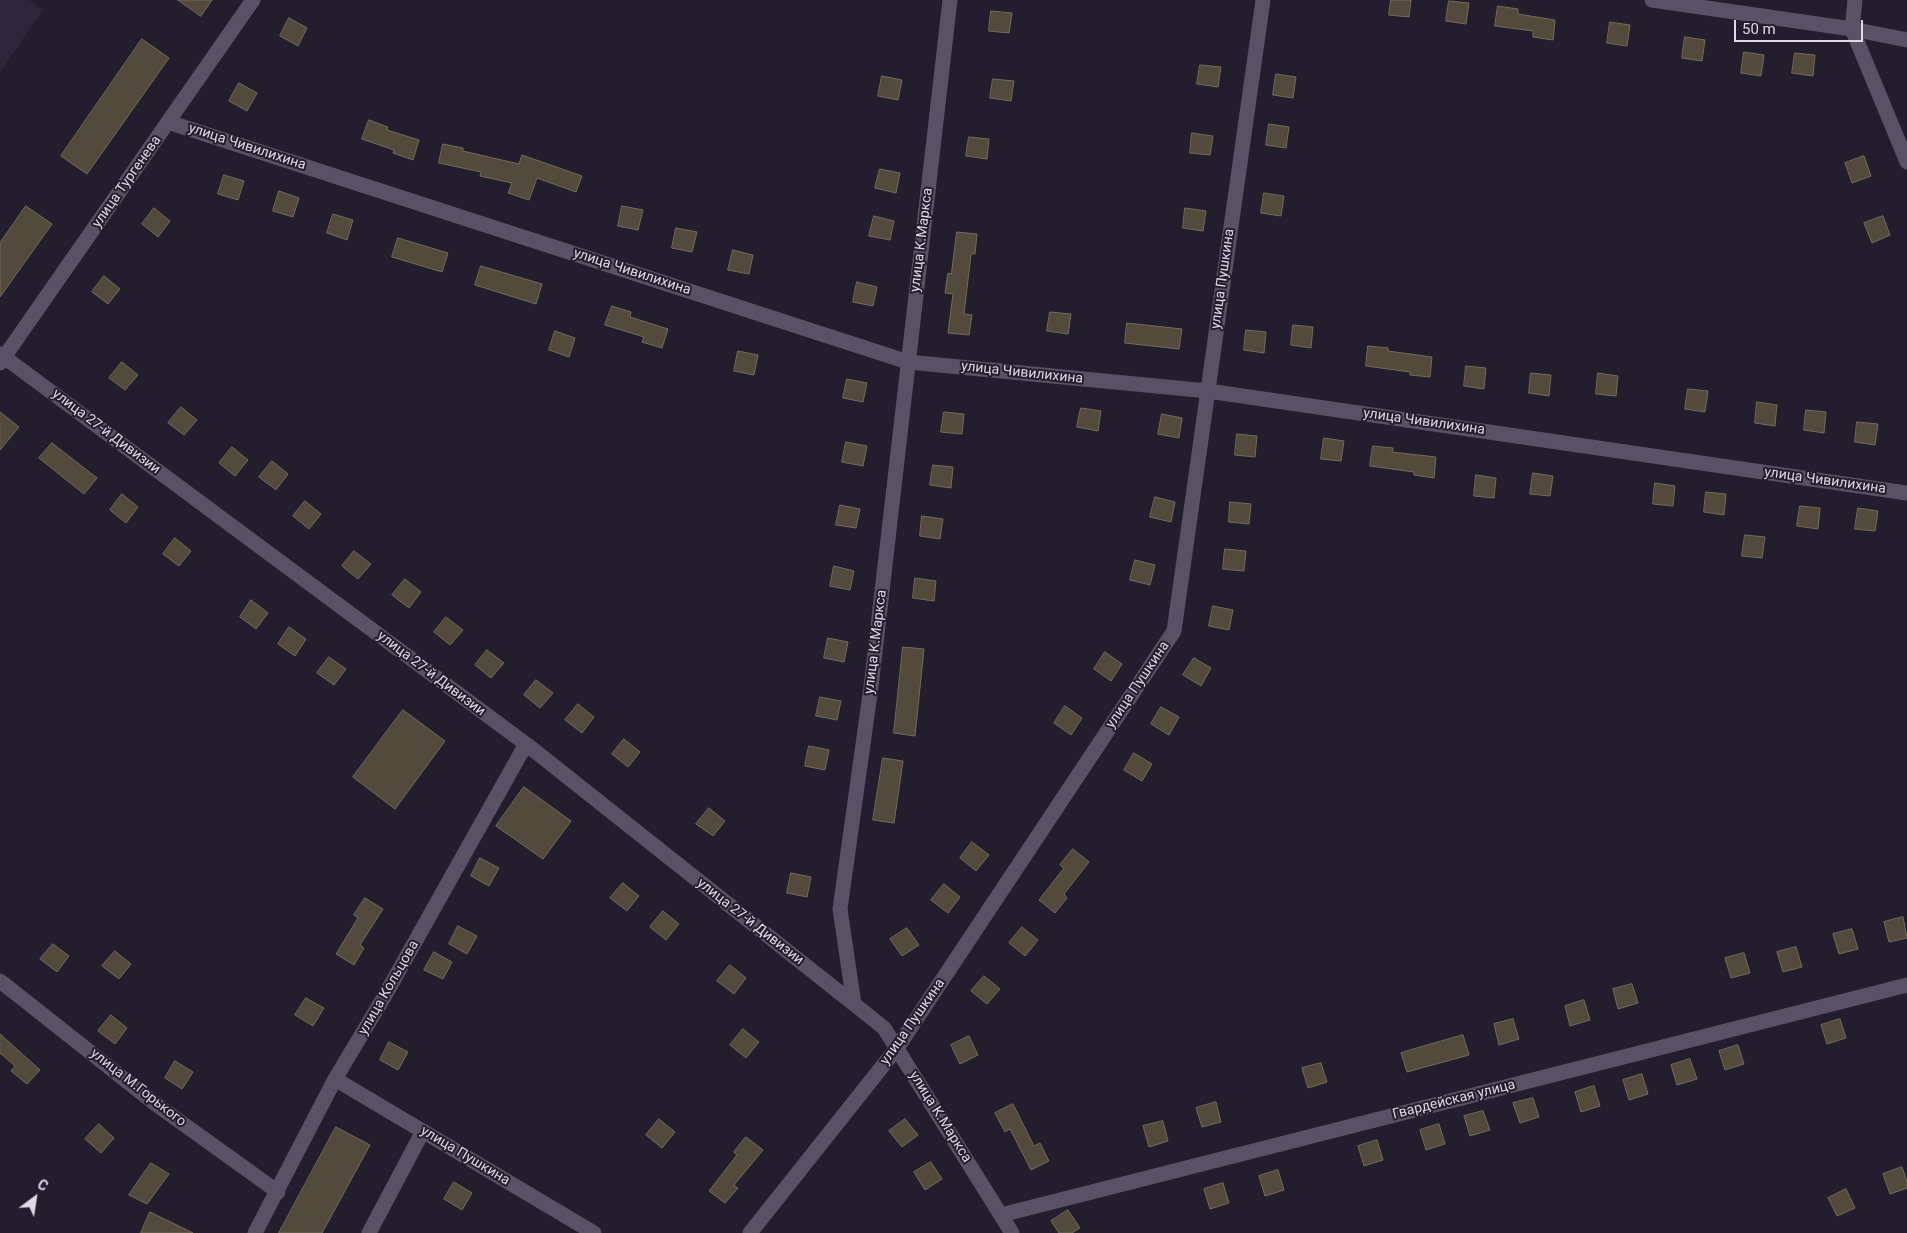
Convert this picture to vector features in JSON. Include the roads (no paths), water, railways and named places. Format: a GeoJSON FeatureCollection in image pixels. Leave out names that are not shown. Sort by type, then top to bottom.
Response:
{"type":"FeatureCollection","features":[{"type":"Feature","properties":{"kind":"street","name":"улица Тургенева"},"geometry":{"type":"LineString","coordinates":[[1,358],[253,0]]}},
{"type":"Feature","properties":{"kind":"street","name":"улица К.Маркса"},"geometry":{"type":"LineString","coordinates":[[950,0],[870,687],[840,909],[854,1004],[884,1028],[1012,1233]]}},
{"type":"Feature","properties":{"kind":"street","name":"улица Пушкина"},"geometry":{"type":"LineString","coordinates":[[750,1233],[897,1048],[1174,631],[1263,0]]}},
{"type":"Feature","properties":{"kind":"street"},"geometry":{"type":"LineString","coordinates":[[1652,0],[1852,28],[1907,40]]}},
{"type":"Feature","properties":{"kind":"street"},"geometry":{"type":"LineString","coordinates":[[1855,0],[1852,28],[1907,162]]}},
{"type":"Feature","properties":{"kind":"street","name":"улица Чивилихина"},"geometry":{"type":"LineString","coordinates":[[168,122],[908,362],[1208,391],[1907,493]]}},
{"type":"Feature","properties":{"kind":"street","name":"улица 27-й Дивизии"},"geometry":{"type":"LineString","coordinates":[[1,358],[526,744],[854,1004]]}},
{"type":"Feature","properties":{"kind":"street","name":"улица Кольцова"},"geometry":{"type":"LineString","coordinates":[[256,1233],[335,1079],[384,997],[526,744]]}},
{"type":"Feature","properties":{"kind":"street","name":"улица М.Горького"},"geometry":{"type":"LineString","coordinates":[[0,981],[157,1105],[278,1192]]}},
{"type":"Feature","properties":{"kind":"street","name":"Гвардейская улица"},"geometry":{"type":"LineString","coordinates":[[1001,1215],[1907,985]]}},
{"type":"Feature","properties":{"kind":"street","name":"улица Пушкина"},"geometry":{"type":"LineString","coordinates":[[335,1079],[594,1233]]}},
{"type":"Feature","properties":{"kind":"street"},"geometry":{"type":"LineString","coordinates":[[368,1233],[423,1131]]}}]}
